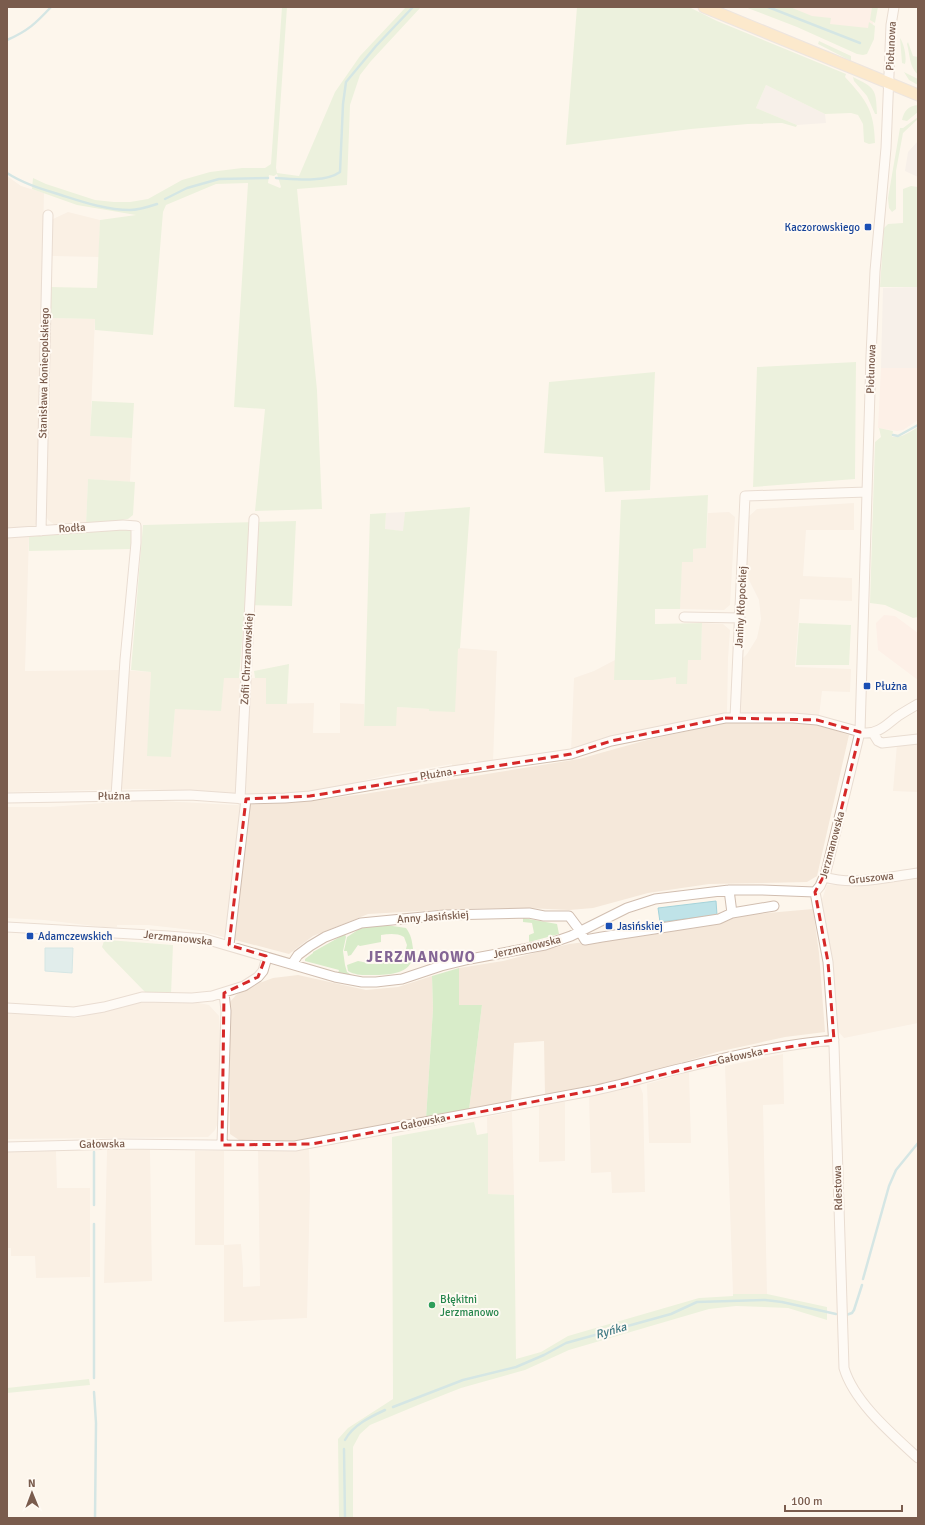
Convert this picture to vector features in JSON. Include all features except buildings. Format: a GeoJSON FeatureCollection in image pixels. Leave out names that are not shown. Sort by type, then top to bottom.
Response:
{"type":"FeatureCollection","features":[{"type":"Feature","properties":{"kind":"main road"},"geometry":{"type":"LineString","coordinates":[[704,7],[918,95]]}},
{"type":"Feature","properties":{"kind":"street","name":"Piołunowa"},"geometry":{"type":"LineString","coordinates":[[860,732],[875,278],[886,148],[891,25],[894,7]]}},
{"type":"Feature","properties":{"kind":"street","name":"Stanisława Koniecpolskiego"},"geometry":{"type":"LineString","coordinates":[[41,531],[48,214]]}},
{"type":"Feature","properties":{"kind":"street","name":"Janiny Kłopockiej"},"geometry":{"type":"LineString","coordinates":[[735,718],[745,496],[867,492]]}},
{"type":"Feature","properties":{"kind":"street","name":"Zofii Chrzanowskiej"},"geometry":{"type":"LineString","coordinates":[[229,945],[243,799],[254,519]]}},
{"type":"Feature","properties":{"kind":"street","name":"Rodła"},"geometry":{"type":"LineString","coordinates":[[7,533],[123,525],[136,526],[136,543],[115,785],[116,796]]}},
{"type":"Feature","properties":{"kind":"street"},"geometry":{"type":"LineString","coordinates":[[684,617],[740,618]]}},
{"type":"Feature","properties":{"kind":"street"},"geometry":{"type":"LineString","coordinates":[[860,732],[873,733],[880,730],[898,716],[918,704]]}},
{"type":"Feature","properties":{"kind":"street","name":"Płużna"},"geometry":{"type":"LineString","coordinates":[[7,798],[190,795],[243,799],[310,796],[452,771],[571,754],[611,741],[725,718],[793,718],[817,720],[860,732]]}},
{"type":"Feature","properties":{"kind":"street","name":"Jerzmanowska"},"geometry":{"type":"LineString","coordinates":[[7,927],[190,937],[229,945],[351,981],[388,981],[402,979],[441,966],[470,959],[545,945],[580,932],[638,904],[669,897],[729,890],[815,892],[824,877],[860,732]]}},
{"type":"Feature","properties":{"kind":"street"},"geometry":{"type":"LineString","coordinates":[[873,733],[878,741],[882,743],[918,739]]}},
{"type":"Feature","properties":{"kind":"street","name":"Gruszowa"},"geometry":{"type":"LineString","coordinates":[[824,877],[841,881],[863,880],[918,873]]}},
{"type":"Feature","properties":{"kind":"street"},"geometry":{"type":"LineString","coordinates":[[729,890],[732,913]]}},
{"type":"Feature","properties":{"kind":"street","name":"Rdestowa"},"geometry":{"type":"LineString","coordinates":[[815,892],[828,962],[834,1040],[844,1368],[847,1379],[862,1402],[899,1441],[918,1458]]}},
{"type":"Feature","properties":{"kind":"street"},"geometry":{"type":"LineString","coordinates":[[580,932],[585,940],[602,936],[719,919],[732,913],[774,906]]}},
{"type":"Feature","properties":{"kind":"street","name":"Anny Jasińskiej"},"geometry":{"type":"LineString","coordinates":[[292,964],[298,954],[325,937],[361,923],[376,920],[444,915],[528,913],[544,916],[569,916],[580,932]]}},
{"type":"Feature","properties":{"kind":"street"},"geometry":{"type":"LineString","coordinates":[[7,1008],[74,1012],[104,1007],[142,997],[192,998],[224,993],[244,986],[258,977],[263,971],[267,957]]}},
{"type":"Feature","properties":{"kind":"street"},"geometry":{"type":"LineString","coordinates":[[222,1144],[226,1011],[224,993]]}},
{"type":"Feature","properties":{"kind":"street","name":"Gałowska"},"geometry":{"type":"LineString","coordinates":[[7,1147],[120,1144],[295,1146],[312,1144],[606,1088],[751,1053],[834,1040]]}},
{"type":"Feature","properties":{"kind":"highlighted area"},"geometry":{"type":"Polygon","coordinates":[[[725,718],[817,720],[860,732],[826,872],[815,892],[828,962],[834,1040],[751,1053],[616,1086],[312,1144],[222,1145],[224,993],[258,977],[266,956],[229,945],[246,799],[310,796],[571,754],[611,741],[725,718]]]}},
{"type":"Feature","properties":{"kind":"shaded area"},"geometry":{"type":"Polygon","coordinates":[[[786,7],[877,7],[871,32],[833,27],[786,7]]]}},
{"type":"Feature","properties":{"kind":"shaded area"},"geometry":{"type":"Polygon","coordinates":[[[766,85],[825,114],[826,123],[797,125],[756,108],[766,85]]]}},
{"type":"Feature","properties":{"kind":"shaded area"},"geometry":{"type":"Polygon","coordinates":[[[918,141],[918,177],[905,171],[908,152],[918,141]]]}},
{"type":"Feature","properties":{"kind":"shaded area"},"geometry":{"type":"Polygon","coordinates":[[[7,176],[21,186],[44,193],[36,524],[32,529],[7,531],[7,176]]]}},
{"type":"Feature","properties":{"kind":"shaded area"},"geometry":{"type":"Polygon","coordinates":[[[68,212],[100,220],[99,257],[52,256],[53,219],[68,212]]]}},
{"type":"Feature","properties":{"kind":"shaded area"},"geometry":{"type":"Polygon","coordinates":[[[918,287],[918,368],[881,368],[883,288],[918,287]]]}},
{"type":"Feature","properties":{"kind":"shaded area"},"geometry":{"type":"Polygon","coordinates":[[[51,318],[95,319],[90,436],[132,438],[130,482],[88,479],[86,525],[55,525],[48,520],[45,513],[51,318]]]}},
{"type":"Feature","properties":{"kind":"shaded area"},"geometry":{"type":"Polygon","coordinates":[[[881,368],[918,368],[918,420],[903,430],[897,431],[878,428],[881,368]]]}},
{"type":"Feature","properties":{"kind":"shaded area"},"geometry":{"type":"Polygon","coordinates":[[[854,503],[854,530],[806,530],[803,576],[852,578],[852,601],[800,599],[795,667],[851,669],[850,692],[822,691],[819,716],[743,715],[739,710],[742,659],[757,638],[761,619],[759,600],[746,574],[748,517],[757,509],[854,503]]]}},
{"type":"Feature","properties":{"kind":"shaded area"},"geometry":{"type":"Polygon","coordinates":[[[405,512],[404,531],[385,530],[386,513],[405,512]]]}},
{"type":"Feature","properties":{"kind":"shaded area"},"geometry":{"type":"Polygon","coordinates":[[[729,512],[735,517],[730,605],[724,610],[680,609],[681,562],[693,549],[706,548],[708,513],[729,512]]]}},
{"type":"Feature","properties":{"kind":"shaded area"},"geometry":{"type":"Polygon","coordinates":[[[29,535],[25,671],[120,670],[151,672],[148,756],[171,756],[175,709],[224,678],[266,678],[266,704],[314,703],[313,733],[340,733],[340,703],[364,704],[364,726],[397,707],[429,709],[429,711],[458,648],[460,648],[497,651],[493,762],[480,763],[475,760],[469,761],[468,766],[452,768],[452,764],[386,775],[334,788],[282,795],[137,789],[7,792],[8,536],[29,535]]]}},
{"type":"Feature","properties":{"kind":"shaded area"},"geometry":{"type":"Polygon","coordinates":[[[884,615],[895,616],[918,633],[918,680],[878,650],[876,623],[884,615]]]}},
{"type":"Feature","properties":{"kind":"shaded area"},"geometry":{"type":"Polygon","coordinates":[[[702,623],[723,624],[730,630],[727,714],[571,751],[574,678],[594,671],[615,660],[615,680],[653,680],[676,677],[688,660],[701,660],[702,623]]]}},
{"type":"Feature","properties":{"kind":"shaded area"},"geometry":{"type":"Polygon","coordinates":[[[773,722],[816,724],[849,735],[817,876],[807,882],[709,884],[648,893],[593,908],[569,910],[527,908],[456,909],[368,914],[313,936],[289,954],[201,931],[148,925],[117,925],[117,927],[103,927],[44,920],[7,918],[7,807],[49,807],[143,800],[235,805],[292,803],[364,794],[579,759],[647,740],[725,723],[773,722]]]}},
{"type":"Feature","properties":{"kind":"shaded area"},"geometry":{"type":"Polygon","coordinates":[[[918,742],[918,792],[893,791],[897,744],[918,742]]]}},
{"type":"Feature","properties":{"kind":"shaded area"},"geometry":{"type":"Polygon","coordinates":[[[918,877],[918,1023],[844,1038],[837,1030],[832,956],[821,902],[827,885],[855,884],[918,877]]]}},
{"type":"Feature","properties":{"kind":"shaded area"},"geometry":{"type":"Polygon","coordinates":[[[813,909],[819,953],[825,1032],[785,1037],[717,1052],[641,1075],[545,1095],[544,1041],[514,1043],[511,1102],[469,1110],[482,1005],[459,1005],[459,968],[503,961],[569,944],[679,929],[734,916],[813,909]]]}},
{"type":"Feature","properties":{"kind":"shaded area"},"geometry":{"type":"Polygon","coordinates":[[[298,975],[366,990],[398,987],[432,976],[433,1009],[426,1119],[292,1143],[239,1140],[230,1134],[229,1003],[236,995],[254,985],[273,978],[298,975]]]}},
{"type":"Feature","properties":{"kind":"shaded area"},"geometry":{"type":"Polygon","coordinates":[[[194,1002],[209,1005],[219,1016],[221,1045],[218,1123],[215,1130],[208,1137],[7,1139],[7,1013],[76,1018],[134,1003],[194,1002]]]}},
{"type":"Feature","properties":{"kind":"shaded area"},"geometry":{"type":"Polygon","coordinates":[[[783,1054],[784,1104],[763,1105],[767,1294],[733,1294],[725,1066],[783,1054]]]}},
{"type":"Feature","properties":{"kind":"shaded area"},"geometry":{"type":"Polygon","coordinates":[[[689,1072],[691,1143],[649,1143],[647,1084],[689,1072]]]}},
{"type":"Feature","properties":{"kind":"shaded area"},"geometry":{"type":"Polygon","coordinates":[[[639,1083],[643,1094],[645,1192],[612,1193],[611,1172],[591,1173],[589,1095],[639,1083]]]}},
{"type":"Feature","properties":{"kind":"shaded area"},"geometry":{"type":"Polygon","coordinates":[[[556,1102],[565,1102],[565,1161],[539,1162],[539,1106],[556,1102]]]}},
{"type":"Feature","properties":{"kind":"shaded area"},"geometry":{"type":"Polygon","coordinates":[[[512,1112],[514,1195],[488,1194],[487,1117],[512,1112]]]}},
{"type":"Feature","properties":{"kind":"shaded area"},"geometry":{"type":"Polygon","coordinates":[[[150,1149],[152,1281],[104,1283],[107,1150],[150,1149]]]}},
{"type":"Feature","properties":{"kind":"shaded area"},"geometry":{"type":"Polygon","coordinates":[[[309,1149],[310,1187],[307,1318],[224,1322],[224,1245],[241,1244],[243,1287],[260,1286],[258,1150],[309,1149]]]}},
{"type":"Feature","properties":{"kind":"shaded area"},"geometry":{"type":"Polygon","coordinates":[[[56,1151],[57,1188],[90,1188],[90,1277],[36,1278],[35,1256],[11,1256],[11,1248],[7,1248],[7,1152],[56,1151]]]}},
{"type":"Feature","properties":{"kind":"shaded area"},"geometry":{"type":"Polygon","coordinates":[[[195,1151],[224,1151],[224,1245],[195,1245],[195,1151]]]}},
{"type":"Feature","properties":{"kind":"green space"},"geometry":{"type":"Polygon","coordinates":[[[282,7],[287,7],[276,168],[277,173],[299,176],[335,92],[360,56],[406,7],[421,7],[360,75],[350,105],[347,185],[297,189],[317,390],[322,509],[255,511],[265,409],[234,407],[248,183],[216,184],[166,205],[163,212],[153,335],[95,330],[95,319],[51,318],[51,287],[97,288],[100,220],[136,215],[77,205],[32,189],[33,178],[46,184],[95,200],[130,202],[148,199],[182,180],[210,172],[242,168],[265,168],[271,164],[282,7]],[[277,174],[274,176],[269,175],[268,183],[280,188],[277,174]]]}},
{"type":"Feature","properties":{"kind":"green space"},"geometry":{"type":"Polygon","coordinates":[[[577,7],[689,7],[717,21],[846,74],[845,77],[864,100],[871,114],[875,143],[869,144],[864,142],[863,124],[858,115],[851,113],[825,114],[766,85],[756,108],[797,125],[796,127],[782,123],[748,124],[691,129],[566,145],[577,7]]]}},
{"type":"Feature","properties":{"kind":"green space"},"geometry":{"type":"Polygon","coordinates":[[[745,7],[790,7],[812,16],[831,18],[830,24],[868,28],[869,22],[875,26],[874,39],[867,54],[857,54],[797,27],[745,7]]]}},
{"type":"Feature","properties":{"kind":"green space"},"geometry":{"type":"Polygon","coordinates":[[[872,7],[878,7],[875,23],[870,20],[872,7]]]}},
{"type":"Feature","properties":{"kind":"green space"},"geometry":{"type":"Polygon","coordinates":[[[900,38],[905,51],[905,64],[902,63],[900,38]]]}},
{"type":"Feature","properties":{"kind":"green space"},"geometry":{"type":"Polygon","coordinates":[[[819,41],[851,56],[851,61],[818,44],[819,41]]]}},
{"type":"Feature","properties":{"kind":"green space"},"geometry":{"type":"Polygon","coordinates":[[[908,42],[913,56],[918,57],[918,75],[911,64],[907,44],[908,42]]]}},
{"type":"Feature","properties":{"kind":"green space"},"geometry":{"type":"Polygon","coordinates":[[[904,72],[918,79],[918,85],[909,80],[904,72]]]}},
{"type":"Feature","properties":{"kind":"green space"},"geometry":{"type":"Polygon","coordinates":[[[853,77],[866,84],[873,90],[876,99],[877,114],[875,114],[867,96],[854,81],[853,77]]]}},
{"type":"Feature","properties":{"kind":"green space"},"geometry":{"type":"Polygon","coordinates":[[[918,105],[918,112],[907,121],[902,120],[907,110],[912,106],[918,105]]]}},
{"type":"Feature","properties":{"kind":"green space"},"geometry":{"type":"Polygon","coordinates":[[[918,117],[918,119],[903,133],[896,171],[896,209],[892,212],[889,208],[888,198],[900,128],[903,128],[918,117]]]}},
{"type":"Feature","properties":{"kind":"green space"},"geometry":{"type":"Polygon","coordinates":[[[911,186],[918,187],[918,287],[880,287],[884,228],[888,224],[903,223],[903,189],[911,186]]]}},
{"type":"Feature","properties":{"kind":"green space"},"geometry":{"type":"Polygon","coordinates":[[[856,362],[855,479],[753,487],[757,367],[856,362]]]}},
{"type":"Feature","properties":{"kind":"green space"},"geometry":{"type":"Polygon","coordinates":[[[655,372],[650,490],[605,492],[603,457],[544,453],[549,382],[655,372]]]}},
{"type":"Feature","properties":{"kind":"green space"},"geometry":{"type":"Polygon","coordinates":[[[92,401],[134,403],[132,438],[90,436],[92,401]]]}},
{"type":"Feature","properties":{"kind":"green space"},"geometry":{"type":"Polygon","coordinates":[[[918,427],[918,617],[913,618],[885,605],[870,603],[875,442],[881,437],[879,428],[893,431],[892,437],[899,437],[918,427]]]}},
{"type":"Feature","properties":{"kind":"green space"},"geometry":{"type":"Polygon","coordinates":[[[88,479],[135,482],[133,515],[128,519],[86,525],[88,479]]]}},
{"type":"Feature","properties":{"kind":"green space"},"geometry":{"type":"Polygon","coordinates":[[[708,495],[706,548],[693,549],[693,562],[682,562],[680,609],[655,609],[655,624],[702,623],[701,660],[688,660],[687,684],[676,684],[676,677],[653,680],[614,680],[621,500],[708,495]]]}},
{"type":"Feature","properties":{"kind":"green space"},"geometry":{"type":"Polygon","coordinates":[[[470,507],[460,648],[458,649],[455,712],[429,711],[429,709],[397,707],[396,726],[364,726],[370,514],[386,513],[385,529],[403,531],[405,512],[470,507]]]}},
{"type":"Feature","properties":{"kind":"green space"},"geometry":{"type":"Polygon","coordinates":[[[296,521],[292,606],[245,605],[239,678],[224,678],[221,711],[175,709],[171,757],[147,756],[151,672],[131,670],[143,525],[296,521]]]}},
{"type":"Feature","properties":{"kind":"green space"},"geometry":{"type":"Polygon","coordinates":[[[133,528],[132,549],[29,551],[29,535],[133,528]]]}},
{"type":"Feature","properties":{"kind":"green space"},"geometry":{"type":"Polygon","coordinates":[[[799,623],[851,625],[849,665],[796,665],[799,623]]]}},
{"type":"Feature","properties":{"kind":"green space"},"geometry":{"type":"Polygon","coordinates":[[[289,664],[287,704],[266,704],[266,678],[255,678],[254,671],[289,664]]]}},
{"type":"Feature","properties":{"kind":"green space"},"geometry":{"type":"Polygon","coordinates":[[[523,918],[557,924],[559,934],[529,942],[529,935],[534,933],[532,923],[523,922],[523,918]]]}},
{"type":"Feature","properties":{"kind":"green space"},"geometry":{"type":"Polygon","coordinates":[[[386,925],[406,928],[411,938],[413,949],[411,963],[402,971],[383,975],[361,975],[348,971],[347,965],[358,961],[373,964],[405,953],[407,945],[404,937],[393,934],[381,935],[381,942],[360,946],[358,945],[351,955],[348,956],[347,951],[344,951],[347,937],[361,928],[386,925]]]}},
{"type":"Feature","properties":{"kind":"green space"},"geometry":{"type":"Polygon","coordinates":[[[345,934],[346,937],[343,951],[345,965],[347,972],[355,977],[338,973],[339,970],[305,961],[305,959],[313,952],[345,934]]]}},
{"type":"Feature","properties":{"kind":"green space"},"geometry":{"type":"Polygon","coordinates":[[[108,940],[173,945],[171,995],[151,994],[145,992],[102,947],[104,941],[108,940]]]}},
{"type":"Feature","properties":{"kind":"green space"},"geometry":{"type":"Polygon","coordinates":[[[459,968],[459,1005],[482,1005],[469,1110],[426,1119],[433,1009],[432,976],[459,968]]]}},
{"type":"Feature","properties":{"kind":"green space"},"geometry":{"type":"Polygon","coordinates":[[[474,1122],[477,1135],[488,1133],[488,1194],[514,1195],[516,1359],[541,1352],[568,1336],[699,1298],[733,1296],[733,1294],[767,1294],[827,1307],[827,1320],[788,1308],[736,1306],[709,1309],[569,1350],[525,1370],[461,1388],[418,1405],[370,1425],[360,1434],[353,1447],[353,1518],[339,1518],[338,1439],[348,1428],[393,1399],[392,1137],[474,1122]]]}},
{"type":"Feature","properties":{"kind":"green space"},"geometry":{"type":"Polygon","coordinates":[[[89,1379],[90,1385],[7,1393],[7,1388],[89,1379]]]}},
{"type":"Feature","properties":{"kind":"water"},"geometry":{"type":"Polygon","coordinates":[[[716,901],[717,915],[660,922],[658,908],[716,901]]]}},
{"type":"Feature","properties":{"kind":"water"},"geometry":{"type":"Polygon","coordinates":[[[45,948],[73,948],[72,973],[45,971],[45,948]]]}},
{"type":"Feature","properties":{"kind":"waterway"},"geometry":{"type":"LineString","coordinates":[[7,40],[31,26],[51,7]]}},
{"type":"Feature","properties":{"kind":"waterway"},"geometry":{"type":"LineString","coordinates":[[276,178],[318,179],[326,178],[340,172],[343,104],[346,82],[376,46],[413,7]]}},
{"type":"Feature","properties":{"kind":"waterway"},"geometry":{"type":"LineString","coordinates":[[768,7],[860,43]]}},
{"type":"Feature","properties":{"kind":"waterway"},"geometry":{"type":"LineString","coordinates":[[7,173],[40,188],[103,207],[133,210],[157,204]]}},
{"type":"Feature","properties":{"kind":"waterway"},"geometry":{"type":"LineString","coordinates":[[165,199],[187,188],[219,179],[268,178]]}},
{"type":"Feature","properties":{"kind":"waterway"},"geometry":{"type":"LineString","coordinates":[[893,435],[898,436],[918,425]]}},
{"type":"Feature","properties":{"kind":"waterway","name":"Ryńka"},"geometry":{"type":"LineString","coordinates":[[863,1279],[889,1186],[896,1170],[918,1143]]}},
{"type":"Feature","properties":{"kind":"waterway"},"geometry":{"type":"LineString","coordinates":[[94,1152],[94,1205]]}},
{"type":"Feature","properties":{"kind":"waterway"},"geometry":{"type":"LineString","coordinates":[[94,1224],[94,1378]]}},
{"type":"Feature","properties":{"kind":"waterway","name":"Ryńka"},"geometry":{"type":"LineString","coordinates":[[846,1315],[852,1313],[854,1310],[862,1285]]}},
{"type":"Feature","properties":{"kind":"waterway","name":"Ryńka"},"geometry":{"type":"LineString","coordinates":[[393,1407],[463,1380],[516,1367],[544,1355],[566,1343],[671,1314],[697,1302],[765,1300],[782,1302],[836,1314]]}},
{"type":"Feature","properties":{"kind":"waterway"},"geometry":{"type":"LineString","coordinates":[[94,1392],[96,1423],[95,1518]]}},
{"type":"Feature","properties":{"kind":"waterway","name":"Ryńka"},"geometry":{"type":"LineString","coordinates":[[345,1440],[357,1426],[385,1410]]}},
{"type":"Feature","properties":{"kind":"waterway","name":"Ryńka"},"geometry":{"type":"LineString","coordinates":[[344,1449],[345,1518]]}},
{"type":"Feature","properties":{"kind":"place","name":"Kaczorowskiego"},"geometry":{"type":"Point","coordinates":[868,227]}},
{"type":"Feature","properties":{"kind":"place","name":"Płużna"},"geometry":{"type":"Point","coordinates":[867,686]}},
{"type":"Feature","properties":{"kind":"place","name":"Jasińskiej"},"geometry":{"type":"Point","coordinates":[609,926]}},
{"type":"Feature","properties":{"kind":"place","name":"Adamczewskich"},"geometry":{"type":"Point","coordinates":[30,936]}},
{"type":"Feature","properties":{"kind":"place","name":"Błękitni Jerzmanowo"},"geometry":{"type":"Point","coordinates":[432,1305]}},
{"type":"Feature","properties":{"kind":"district","name":"JERZMANOWO"},"geometry":{"type":"Point","coordinates":[421,957]}}]}
